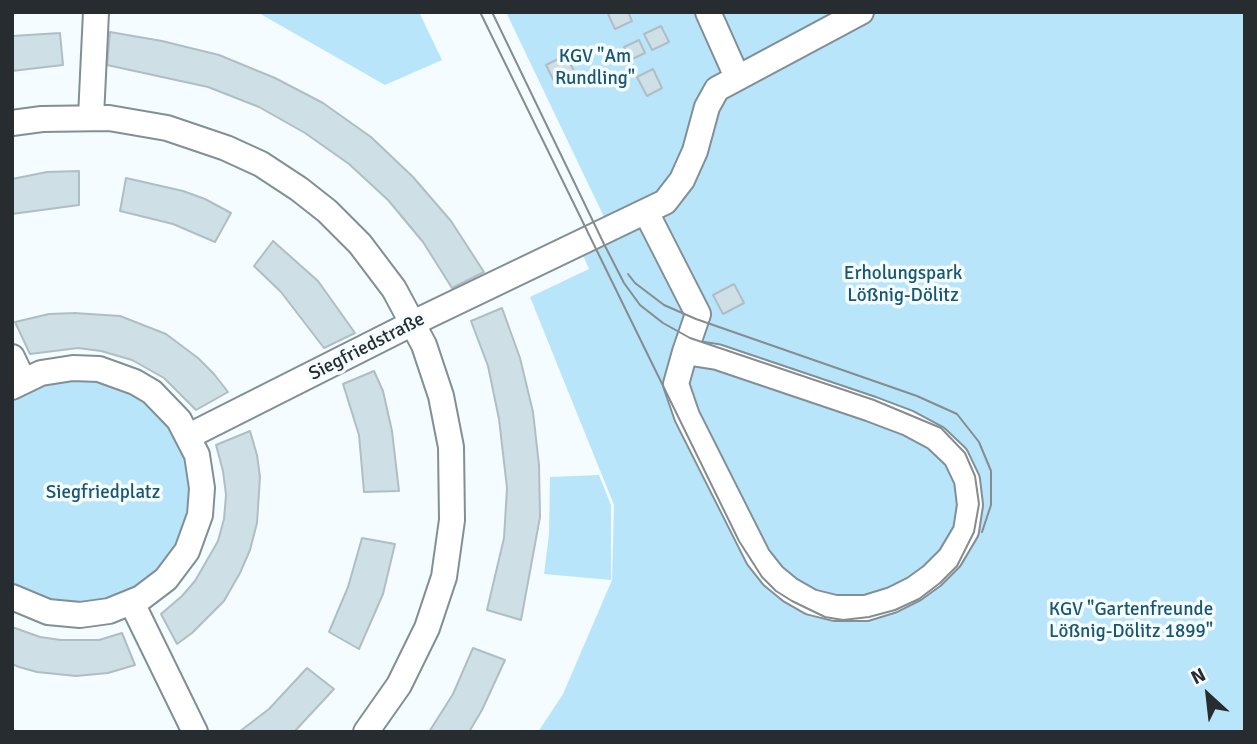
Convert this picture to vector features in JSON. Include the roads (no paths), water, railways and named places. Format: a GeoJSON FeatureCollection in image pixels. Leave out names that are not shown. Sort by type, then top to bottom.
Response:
{"type":"FeatureCollection","features":[{"type":"Feature","properties":{"kind":"street"},"geometry":{"type":"LineString","coordinates":[[91,117],[96,12]]}},
{"type":"Feature","properties":{"kind":"street"},"geometry":{"type":"LineString","coordinates":[[708,12],[737,77]]}},
{"type":"Feature","properties":{"kind":"street","name":"Siegfriedstraße"},"geometry":{"type":"LineString","coordinates":[[189,436],[413,323],[665,202],[682,180],[717,89],[861,12]]}},
{"type":"Feature","properties":{"kind":"street"},"geometry":{"type":"LineString","coordinates":[[12,123],[91,117],[167,128],[218,144],[261,164],[299,189],[351,234],[385,276],[413,323],[433,369],[447,426],[453,477],[451,530],[444,576],[423,640],[400,685],[366,732]]}},
{"type":"Feature","properties":{"kind":"street"},"geometry":{"type":"LineString","coordinates":[[646,212],[698,314],[685,352],[676,384],[687,416],[758,557],[773,576],[811,602],[835,608],[866,608],[892,600],[914,589],[950,558],[966,531],[970,505],[967,480],[956,457],[936,438],[908,423],[717,357],[685,352]]}},
{"type":"Feature","properties":{"kind":"street"},"geometry":{"type":"LineString","coordinates":[[12,357],[18,384],[41,373],[73,368],[99,369],[118,374],[152,392],[179,420],[189,436],[197,455],[202,488],[200,515],[187,551],[166,579],[132,603],[97,614],[63,615],[33,607],[12,597]]}},
{"type":"Feature","properties":{"kind":"street"},"geometry":{"type":"LineString","coordinates":[[132,603],[195,732]]}},
{"type":"Feature","properties":{"kind":"tram line"},"geometry":{"type":"LineString","coordinates":[[480,12],[739,541],[762,577],[776,591],[792,601],[825,617],[843,620],[895,610],[919,599],[957,566],[974,532],[979,504],[975,476],[965,453],[941,428],[874,400],[690,338],[663,323],[640,305],[624,283],[604,244],[492,12]]}},
{"type":"Feature","properties":{"kind":"tram line"},"geometry":{"type":"LineString","coordinates":[[628,274],[635,283],[664,305],[696,319],[917,396],[957,414],[979,442],[991,471],[991,505],[982,532]]}},
{"type":"Feature","properties":{"kind":"park label","name":"KGV \"Am Rundling\""},"geometry":{"type":"Point","coordinates":[595,68]}},
{"type":"Feature","properties":{"kind":"park label","name":"Erholungspark Lößnig-Dölitz"},"geometry":{"type":"Point","coordinates":[903,285]}},
{"type":"Feature","properties":{"kind":"park label","name":"Siegfriedplatz"},"geometry":{"type":"Point","coordinates":[103,493]}},
{"type":"Feature","properties":{"kind":"park label","name":"KGV \"Gartenfreunde Lößnig-Dölitz 1899\""},"geometry":{"type":"Point","coordinates":[1131,621]}}]}
